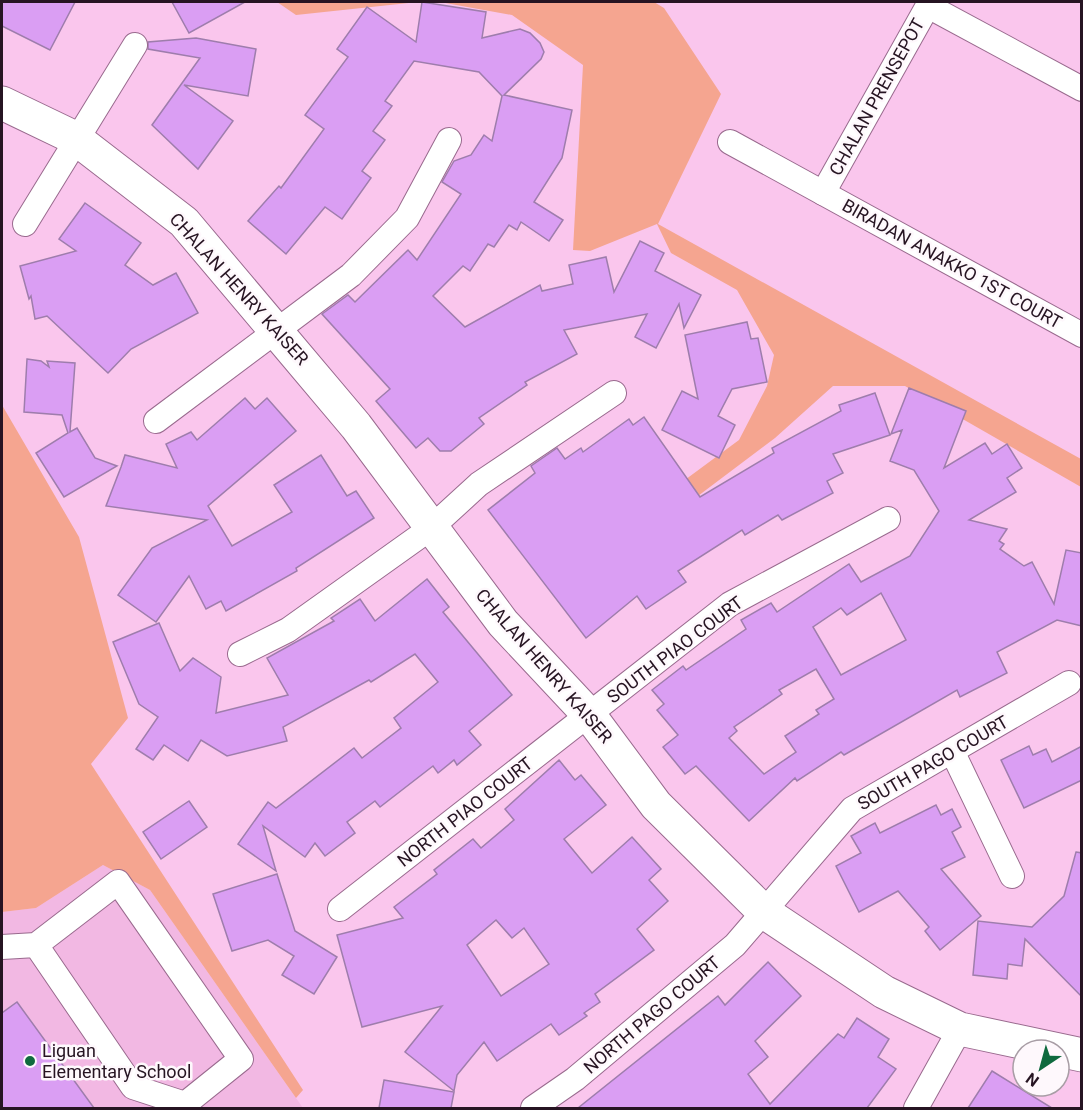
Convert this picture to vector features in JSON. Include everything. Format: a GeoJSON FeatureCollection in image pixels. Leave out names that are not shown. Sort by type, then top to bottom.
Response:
{"type":"FeatureCollection","features":[{"type":"Feature","properties":{"kind":"street"},"geometry":{"type":"LineString","coordinates":[[929,4],[1082,89]]}},
{"type":"Feature","properties":{"kind":"street","name":"CHALAN PRENSEPOT"},"geometry":{"type":"LineString","coordinates":[[823,193],[929,4]]}},
{"type":"Feature","properties":{"kind":"street"},"geometry":{"type":"LineString","coordinates":[[25,224],[75,138],[135,45]]}},
{"type":"Feature","properties":{"kind":"street","name":"CHALAN HENRY KAISER"},"geometry":{"type":"LineString","coordinates":[[2,103],[75,138],[184,222],[279,331],[356,426],[503,623],[590,716],[656,805],[764,912],[884,992],[960,1029],[1082,1055]]}},
{"type":"Feature","properties":{"kind":"street"},"geometry":{"type":"LineString","coordinates":[[156,421],[351,275],[407,218],[449,140]]}},
{"type":"Feature","properties":{"kind":"street","name":"BIRADAN ANAKKO 1ST COURT"},"geometry":{"type":"LineString","coordinates":[[730,142],[1082,335]]}},
{"type":"Feature","properties":{"kind":"street"},"geometry":{"type":"LineString","coordinates":[[240,654],[288,630],[431,528],[479,484],[614,393]]}},
{"type":"Feature","properties":{"kind":"street","name":"SOUTH PIAO COURT"},"geometry":{"type":"LineString","coordinates":[[590,716],[730,604],[888,519]]}},
{"type":"Feature","properties":{"kind":"street","name":"SOUTH PAGO COURT"},"geometry":{"type":"LineString","coordinates":[[764,912],[852,809],[953,753],[1069,683]]}},
{"type":"Feature","properties":{"kind":"street","name":"NORTH PIAO COURT"},"geometry":{"type":"LineString","coordinates":[[340,909],[590,716]]}},
{"type":"Feature","properties":{"kind":"street"},"geometry":{"type":"LineString","coordinates":[[953,753],[1012,876]]}},
{"type":"Feature","properties":{"kind":"street"},"geometry":{"type":"LineString","coordinates":[[2,947],[36,945],[118,882],[241,1059],[185,1104],[133,1087],[36,945]]}},
{"type":"Feature","properties":{"kind":"street","name":"NORTH PAGO COURT"},"geometry":{"type":"LineString","coordinates":[[533,1108],[575,1079],[667,1004],[735,945],[764,912]]}},
{"type":"Feature","properties":{"kind":"street"},"geometry":{"type":"LineString","coordinates":[[916,1108],[960,1029]]}},
{"type":"Feature","properties":{"kind":"shaded area"},"geometry":{"type":"Polygon","coordinates":[[[277,2],[418,2],[296,15],[277,2]]]}},
{"type":"Feature","properties":{"kind":"shaded area"},"geometry":{"type":"Polygon","coordinates":[[[440,2],[654,2],[664,8],[721,94],[658,224],[1081,459],[1081,487],[905,386],[833,386],[775,438],[686,505],[655,502],[739,440],[767,386],[774,355],[737,290],[671,253],[657,224],[590,251],[573,250],[583,65],[512,15],[440,2]]]}},
{"type":"Feature","properties":{"kind":"shaded area"},"geometry":{"type":"Polygon","coordinates":[[[2,405],[79,537],[128,718],[91,764],[303,1090],[296,1098],[150,890],[103,865],[36,908],[2,912],[2,405]]]}},
{"type":"Feature","properties":{"kind":"shaded area"},"geometry":{"type":"Polygon","coordinates":[[[103,865],[150,890],[303,1108],[2,1108],[2,912],[36,908],[103,865]]]}},
{"type":"Feature","properties":{"kind":"building"},"geometry":{"type":"Polygon","coordinates":[[[2,2],[75,2],[50,50],[2,26],[2,2]]]}},
{"type":"Feature","properties":{"kind":"building"},"geometry":{"type":"Polygon","coordinates":[[[172,2],[245,2],[189,33],[172,2]]]}},
{"type":"Feature","properties":{"kind":"building"},"geometry":{"type":"Polygon","coordinates":[[[422,2],[486,12],[482,38],[520,29],[530,33],[540,43],[544,52],[541,59],[504,95],[572,110],[562,158],[534,202],[563,220],[549,241],[521,222],[517,230],[509,225],[494,247],[488,244],[470,271],[463,266],[433,296],[465,327],[540,285],[542,291],[573,284],[569,265],[606,257],[614,292],[640,241],[664,253],[655,271],[701,295],[684,328],[679,304],[656,348],[635,337],[647,314],[564,330],[577,354],[525,382],[527,385],[479,418],[484,424],[451,451],[440,451],[428,438],[416,448],[376,401],[390,389],[322,314],[348,295],[355,302],[408,250],[417,260],[461,194],[442,182],[454,161],[471,155],[484,135],[492,141],[502,96],[479,72],[414,61],[385,101],[392,106],[373,131],[385,140],[362,171],[371,178],[342,219],[325,207],[286,254],[248,221],[279,186],[281,188],[324,129],[305,115],[348,57],[337,49],[367,7],[416,42],[422,2]]]}},
{"type":"Feature","properties":{"kind":"building"},"geometry":{"type":"Polygon","coordinates":[[[196,38],[256,49],[248,96],[184,85],[233,121],[198,169],[152,125],[200,58],[148,49],[148,42],[196,38]]]}},
{"type":"Feature","properties":{"kind":"building"},"geometry":{"type":"Polygon","coordinates":[[[85,203],[141,243],[125,265],[153,285],[176,273],[198,313],[131,349],[108,373],[47,316],[35,319],[31,296],[29,299],[20,266],[76,251],[59,239],[85,203]]]}},
{"type":"Feature","properties":{"kind":"building"},"geometry":{"type":"Polygon","coordinates":[[[747,322],[751,339],[758,338],[767,382],[732,389],[718,416],[735,425],[719,458],[662,430],[682,391],[698,399],[685,335],[747,322]]]}},
{"type":"Feature","properties":{"kind":"building"},"geometry":{"type":"Polygon","coordinates":[[[27,359],[41,361],[49,367],[47,361],[75,363],[70,432],[77,428],[95,458],[117,466],[64,497],[36,453],[68,433],[62,415],[24,412],[27,359]]]}},
{"type":"Feature","properties":{"kind":"building"},"geometry":{"type":"Polygon","coordinates":[[[909,388],[966,411],[944,468],[985,443],[992,454],[1007,444],[1022,468],[1007,478],[1016,492],[969,520],[1007,529],[999,541],[1004,544],[1000,549],[1024,566],[1032,562],[1054,604],[1066,550],[1082,553],[1082,626],[1057,620],[997,652],[1007,673],[960,697],[957,690],[844,755],[841,752],[797,781],[795,778],[749,821],[696,766],[685,774],[663,747],[678,735],[657,710],[664,704],[652,690],[683,666],[686,670],[746,629],[741,620],[771,603],[777,612],[849,564],[861,582],[910,556],[939,511],[914,470],[890,461],[902,430],[891,434],[909,388]],[[881,593],[847,615],[841,608],[813,627],[841,675],[906,640],[881,593]],[[816,669],[779,690],[782,694],[734,727],[737,731],[729,738],[764,774],[796,752],[785,736],[819,714],[816,710],[834,699],[816,669]]]}},
{"type":"Feature","properties":{"kind":"building"},"geometry":{"type":"Polygon","coordinates":[[[875,393],[890,435],[833,454],[843,473],[827,481],[833,493],[782,520],[778,515],[745,535],[742,530],[678,571],[686,582],[646,609],[637,596],[586,638],[488,510],[535,473],[531,466],[557,448],[565,459],[581,448],[583,452],[629,419],[633,425],[644,417],[700,497],[774,453],[772,448],[841,411],[839,405],[875,393]]]}},
{"type":"Feature","properties":{"kind":"building"},"geometry":{"type":"Polygon","coordinates":[[[245,398],[255,409],[267,398],[296,431],[208,506],[232,546],[292,512],[274,485],[321,455],[347,496],[356,491],[374,518],[296,568],[297,571],[226,611],[221,601],[206,609],[189,576],[156,622],[118,595],[152,548],[207,520],[106,506],[125,455],[177,468],[166,444],[191,432],[197,440],[245,398]]]}},
{"type":"Feature","properties":{"kind":"building"},"geometry":{"type":"Polygon","coordinates":[[[427,579],[449,607],[443,612],[512,695],[469,731],[481,745],[457,765],[454,760],[438,773],[433,766],[380,807],[375,801],[347,822],[355,833],[325,856],[315,843],[305,857],[263,826],[276,871],[238,844],[268,802],[276,808],[354,748],[362,758],[401,728],[394,718],[438,682],[415,654],[371,682],[369,680],[283,727],[287,741],[227,756],[201,740],[188,761],[164,745],[153,760],[136,749],[158,717],[139,704],[113,642],[159,623],[180,671],[193,658],[221,677],[216,713],[288,695],[267,658],[334,621],[331,618],[360,599],[375,621],[427,579]]]}},
{"type":"Feature","properties":{"kind":"building"},"geometry":{"type":"Polygon","coordinates":[[[1029,746],[1033,755],[1046,749],[1052,762],[1082,746],[1082,780],[1024,808],[1001,760],[1029,746]]]}},
{"type":"Feature","properties":{"kind":"building"},"geometry":{"type":"Polygon","coordinates":[[[559,760],[575,780],[581,775],[606,805],[564,839],[592,873],[632,837],[661,869],[649,880],[668,901],[637,929],[654,950],[595,994],[600,1002],[584,1013],[587,1016],[559,1035],[551,1024],[497,1061],[484,1042],[457,1075],[454,1091],[405,1052],[442,1006],[362,1027],[337,935],[403,918],[394,907],[437,874],[434,870],[473,839],[481,848],[514,820],[505,809],[559,760]],[[496,920],[467,945],[501,996],[549,964],[524,928],[512,938],[496,920]]]}},
{"type":"Feature","properties":{"kind":"building"},"geometry":{"type":"Polygon","coordinates":[[[189,801],[207,827],[161,859],[143,832],[189,801]]]}},
{"type":"Feature","properties":{"kind":"building"},"geometry":{"type":"Polygon","coordinates":[[[936,805],[941,815],[952,809],[961,827],[952,832],[965,857],[941,869],[981,916],[940,950],[925,931],[929,927],[898,891],[859,912],[836,866],[861,853],[851,836],[875,823],[880,833],[936,805]]]}},
{"type":"Feature","properties":{"kind":"building"},"geometry":{"type":"Polygon","coordinates":[[[1076,852],[1082,853],[1082,997],[1025,939],[1022,966],[1008,964],[1007,979],[973,975],[978,921],[1032,927],[1064,896],[1076,852]]]}},
{"type":"Feature","properties":{"kind":"building"},"geometry":{"type":"Polygon","coordinates":[[[277,874],[295,931],[337,957],[314,994],[282,975],[294,956],[268,940],[232,951],[213,894],[277,874]]]}},
{"type":"Feature","properties":{"kind":"building"},"geometry":{"type":"Polygon","coordinates":[[[768,962],[801,996],[755,1041],[768,1057],[748,1074],[770,1104],[838,1034],[844,1038],[857,1018],[889,1039],[878,1057],[896,1069],[867,1108],[578,1108],[718,996],[725,1005],[768,962]]]}},
{"type":"Feature","properties":{"kind":"building","name":"Liguan Elementary School"},"geometry":{"type":"Polygon","coordinates":[[[17,1002],[94,1108],[2,1108],[2,1013],[17,1002]]]}},
{"type":"Feature","properties":{"kind":"building"},"geometry":{"type":"Polygon","coordinates":[[[992,1071],[1011,1083],[1011,1098],[1036,1098],[1052,1108],[968,1108],[992,1071]]]}},
{"type":"Feature","properties":{"kind":"building"},"geometry":{"type":"Polygon","coordinates":[[[384,1080],[454,1092],[451,1108],[379,1108],[384,1080]]]}},
{"type":"Feature","properties":{"kind":"place","name":"Liguan Elementary School"},"geometry":{"type":"Point","coordinates":[30,1061]}}]}
